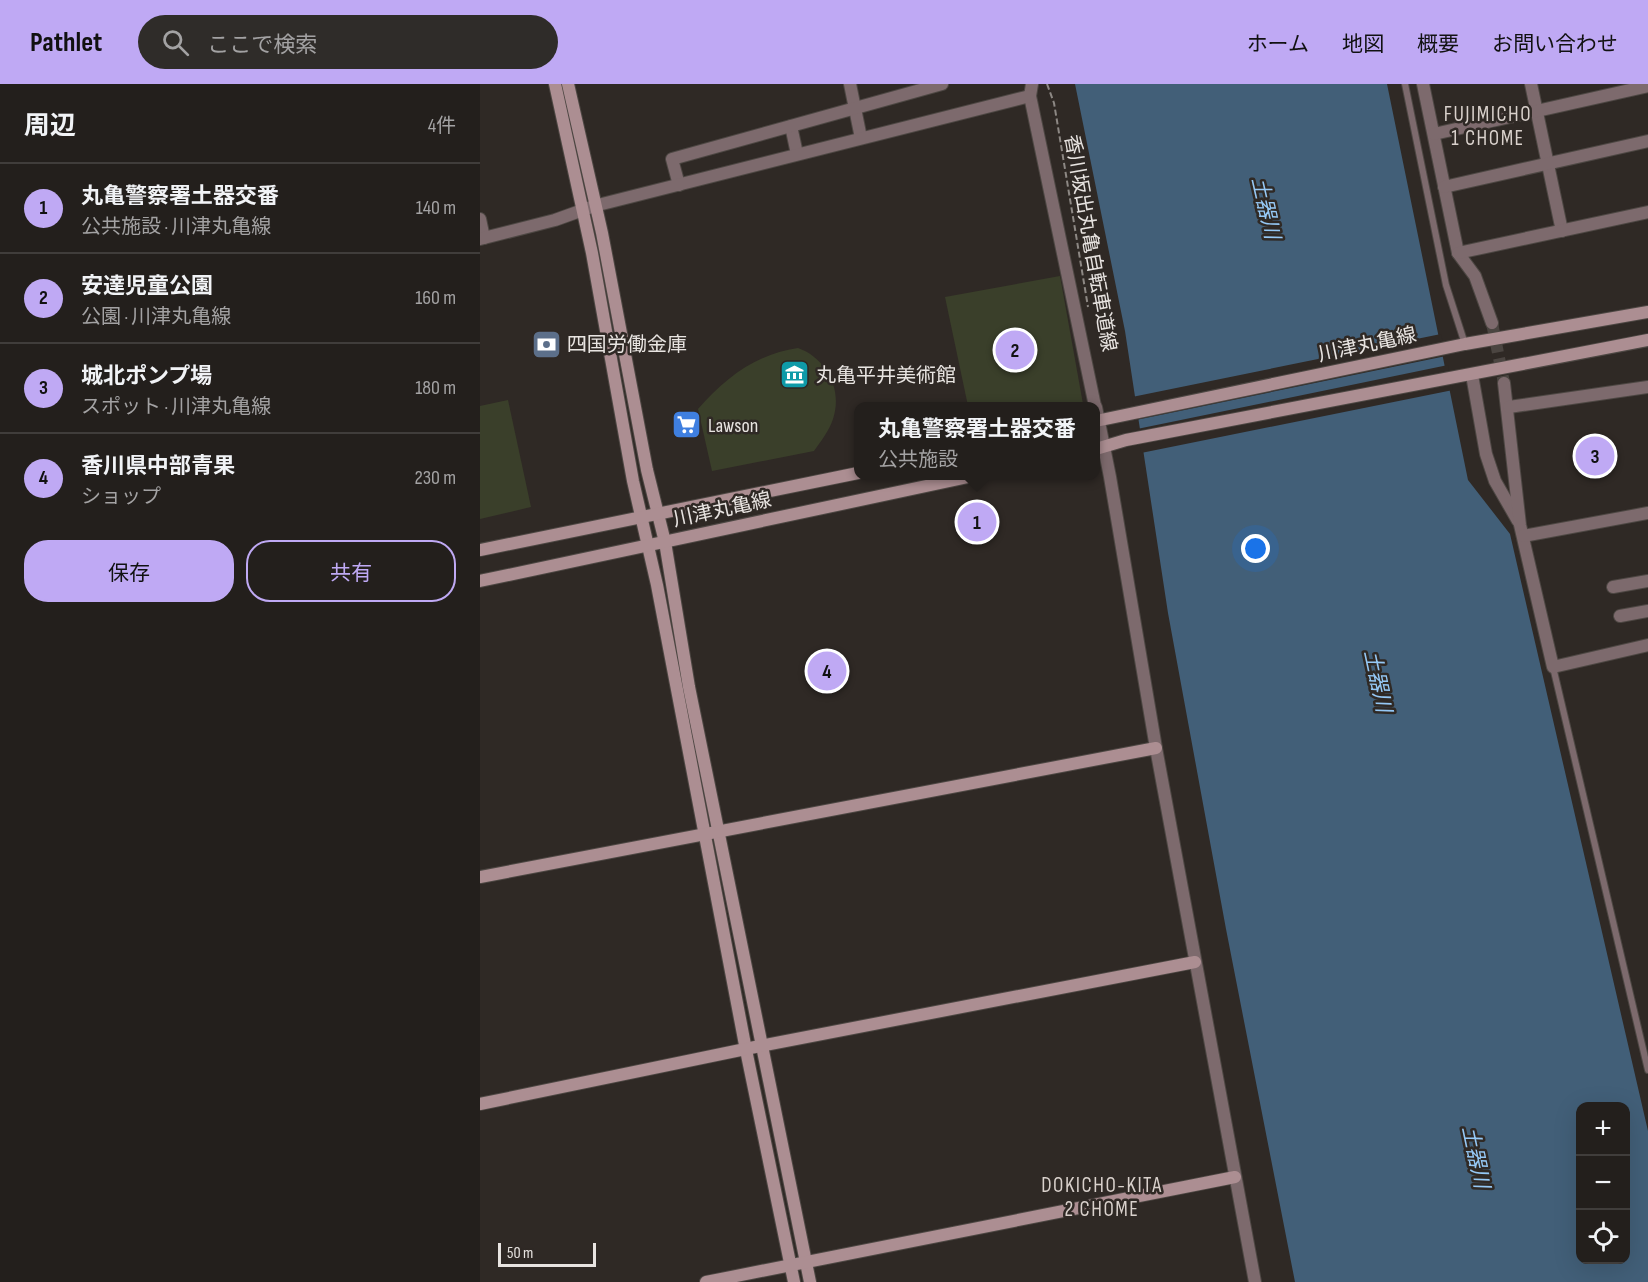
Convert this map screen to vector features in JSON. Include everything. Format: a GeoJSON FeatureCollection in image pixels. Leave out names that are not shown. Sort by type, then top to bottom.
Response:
{"type":"FeatureCollection","features":[{"type":"Feature","properties":{"kind":"street"},"geometry":{"type":"LineString","coordinates":[[555,84],[592,253],[641,516],[655,573],[746,1050],[794,1282]]}},
{"type":"Feature","properties":{"kind":"street"},"geometry":{"type":"LineString","coordinates":[[568,84],[657,513],[665,542],[689,687],[760,1046],[810,1282]]}},
{"type":"Feature","properties":{"kind":"street"},"geometry":{"type":"LineString","coordinates":[[850,84],[861,138]]}},
{"type":"Feature","properties":{"kind":"street"},"geometry":{"type":"LineString","coordinates":[[679,185],[672,159],[942,84]]}},
{"type":"Feature","properties":{"kind":"street"},"geometry":{"type":"LineString","coordinates":[[1423,84],[1458,253],[1475,276],[1492,323]]}},
{"type":"Feature","properties":{"kind":"street"},"geometry":{"type":"LineString","coordinates":[[1531,84],[1535,112],[1562,231]]}},
{"type":"Feature","properties":{"kind":"street"},"geometry":{"type":"LineString","coordinates":[[1434,134],[1648,86]]}},
{"type":"Feature","properties":{"kind":"street"},"geometry":{"type":"LineString","coordinates":[[480,219],[482,239],[555,220],[582,209],[861,138],[1031,90],[1094,402]]}},
{"type":"Feature","properties":{"kind":"street"},"geometry":{"type":"LineString","coordinates":[[791,126],[797,154]]}},
{"type":"Feature","properties":{"kind":"street"},"geometry":{"type":"LineString","coordinates":[[1444,187],[1648,141]]}},
{"type":"Feature","properties":{"kind":"street"},"geometry":{"type":"LineString","coordinates":[[1458,253],[1648,212]]}},
{"type":"Feature","properties":{"kind":"street","name":"川津丸亀線"},"geometry":{"type":"LineString","coordinates":[[1100,420],[1465,344],[1648,312]]}},
{"type":"Feature","properties":{"kind":"street"},"geometry":{"type":"LineString","coordinates":[[1255,1282],[1100,448],[1126,440],[1648,340]]}},
{"type":"Feature","properties":{"kind":"street"},"geometry":{"type":"LineString","coordinates":[[1472,375],[1486,454],[1495,482],[1521,530]]}},
{"type":"Feature","properties":{"kind":"street"},"geometry":{"type":"LineString","coordinates":[[1504,383],[1509,407],[1521,530],[1553,667],[1648,645]]}},
{"type":"Feature","properties":{"kind":"street"},"geometry":{"type":"LineString","coordinates":[[1509,407],[1648,387]]}},
{"type":"Feature","properties":{"kind":"street","name":"川津丸亀線"},"geometry":{"type":"LineString","coordinates":[[480,550],[854,474]]}},
{"type":"Feature","properties":{"kind":"street","name":"川津丸亀線"},"geometry":{"type":"LineString","coordinates":[[480,581],[954,480]]}},
{"type":"Feature","properties":{"kind":"street"},"geometry":{"type":"LineString","coordinates":[[1521,530],[1648,513]]}},
{"type":"Feature","properties":{"kind":"street"},"geometry":{"type":"LineString","coordinates":[[1613,587],[1648,581]]}},
{"type":"Feature","properties":{"kind":"street"},"geometry":{"type":"LineString","coordinates":[[1620,616],[1648,611]]}},
{"type":"Feature","properties":{"kind":"street"},"geometry":{"type":"LineString","coordinates":[[480,877],[1156,748]]}},
{"type":"Feature","properties":{"kind":"street"},"geometry":{"type":"LineString","coordinates":[[480,1104],[760,1046],[1196,962]]}},
{"type":"Feature","properties":{"kind":"street"},"geometry":{"type":"LineString","coordinates":[[706,1282],[1235,1177]]}},
{"type":"Feature","properties":{"kind":"lane"},"geometry":{"type":"LineString","coordinates":[[1405,84],[1446,285],[1465,344]]}},
{"type":"Feature","properties":{"kind":"lane"},"geometry":{"type":"LineString","coordinates":[[1553,667],[1648,1070]]}},
{"type":"Feature","properties":{"kind":"path","name":"香川坂出丸亀自転車道線"},"geometry":{"type":"LineString","coordinates":[[1047,84],[1054,103],[1089,309]]}},
{"type":"Feature","properties":{"kind":"green space"},"geometry":{"type":"Polygon","coordinates":[[[1060,276],[1083,402],[967,402],[945,297],[1060,276]]]}},
{"type":"Feature","properties":{"kind":"green space"},"geometry":{"type":"Polygon","coordinates":[[[798,348],[817,359],[824,367],[834,386],[836,397],[833,419],[814,451],[712,471],[698,409],[719,387],[742,369],[768,356],[798,348]]]}},
{"type":"Feature","properties":{"kind":"green space"},"geometry":{"type":"Polygon","coordinates":[[[508,400],[531,507],[480,519],[480,406],[508,400]]]}},
{"type":"Feature","properties":{"kind":"water","name":"土器川"},"geometry":{"type":"Polygon","coordinates":[[[1075,84],[1387,84],[1468,480],[1510,534],[1648,1131],[1648,1282],[1295,1282],[1226,929],[1168,613],[1125,331],[1075,84]]]}},
{"type":"Feature","properties":{"kind":"pier"},"geometry":{"type":"Polygon","coordinates":[[[1441,334],[1446,356],[1136,420],[1132,397],[1441,334]]]}},
{"type":"Feature","properties":{"kind":"pier"},"geometry":{"type":"Polygon","coordinates":[[[1448,365],[1453,390],[1141,453],[1137,429],[1448,365]]]}},
{"type":"Feature","properties":{"kind":"tunnel"},"geometry":{"type":"LineString","coordinates":[[1492,323],[1504,383]]}},
{"type":"Feature","properties":{"kind":"place","name":"四国労働金庫"},"geometry":{"type":"Point","coordinates":[546,344]}},
{"type":"Feature","properties":{"kind":"place","name":"安達児童公園"},"geometry":{"type":"Point","coordinates":[1015,350]}},
{"type":"Feature","properties":{"kind":"place","name":"丸亀平井美術館"},"geometry":{"type":"Point","coordinates":[795,375]}},
{"type":"Feature","properties":{"kind":"place","name":"Lawson"},"geometry":{"type":"Point","coordinates":[687,425]}},
{"type":"Feature","properties":{"kind":"place","name":"城北ポンプ場"},"geometry":{"type":"Point","coordinates":[1595,456]}},
{"type":"Feature","properties":{"kind":"place","name":"丸亀警察署土器交番"},"geometry":{"type":"Point","coordinates":[977,522]}},
{"type":"Feature","properties":{"kind":"place","name":"香川県中部青果"},"geometry":{"type":"Point","coordinates":[827,671]}},
{"type":"Feature","properties":{"kind":"district","name":"FUJIMICHO 1 CHOME"},"geometry":{"type":"Point","coordinates":[1488,126]}},
{"type":"Feature","properties":{"kind":"district","name":"DOKICHO-KITA 2 CHOME"},"geometry":{"type":"Point","coordinates":[1102,1197]}}]}
